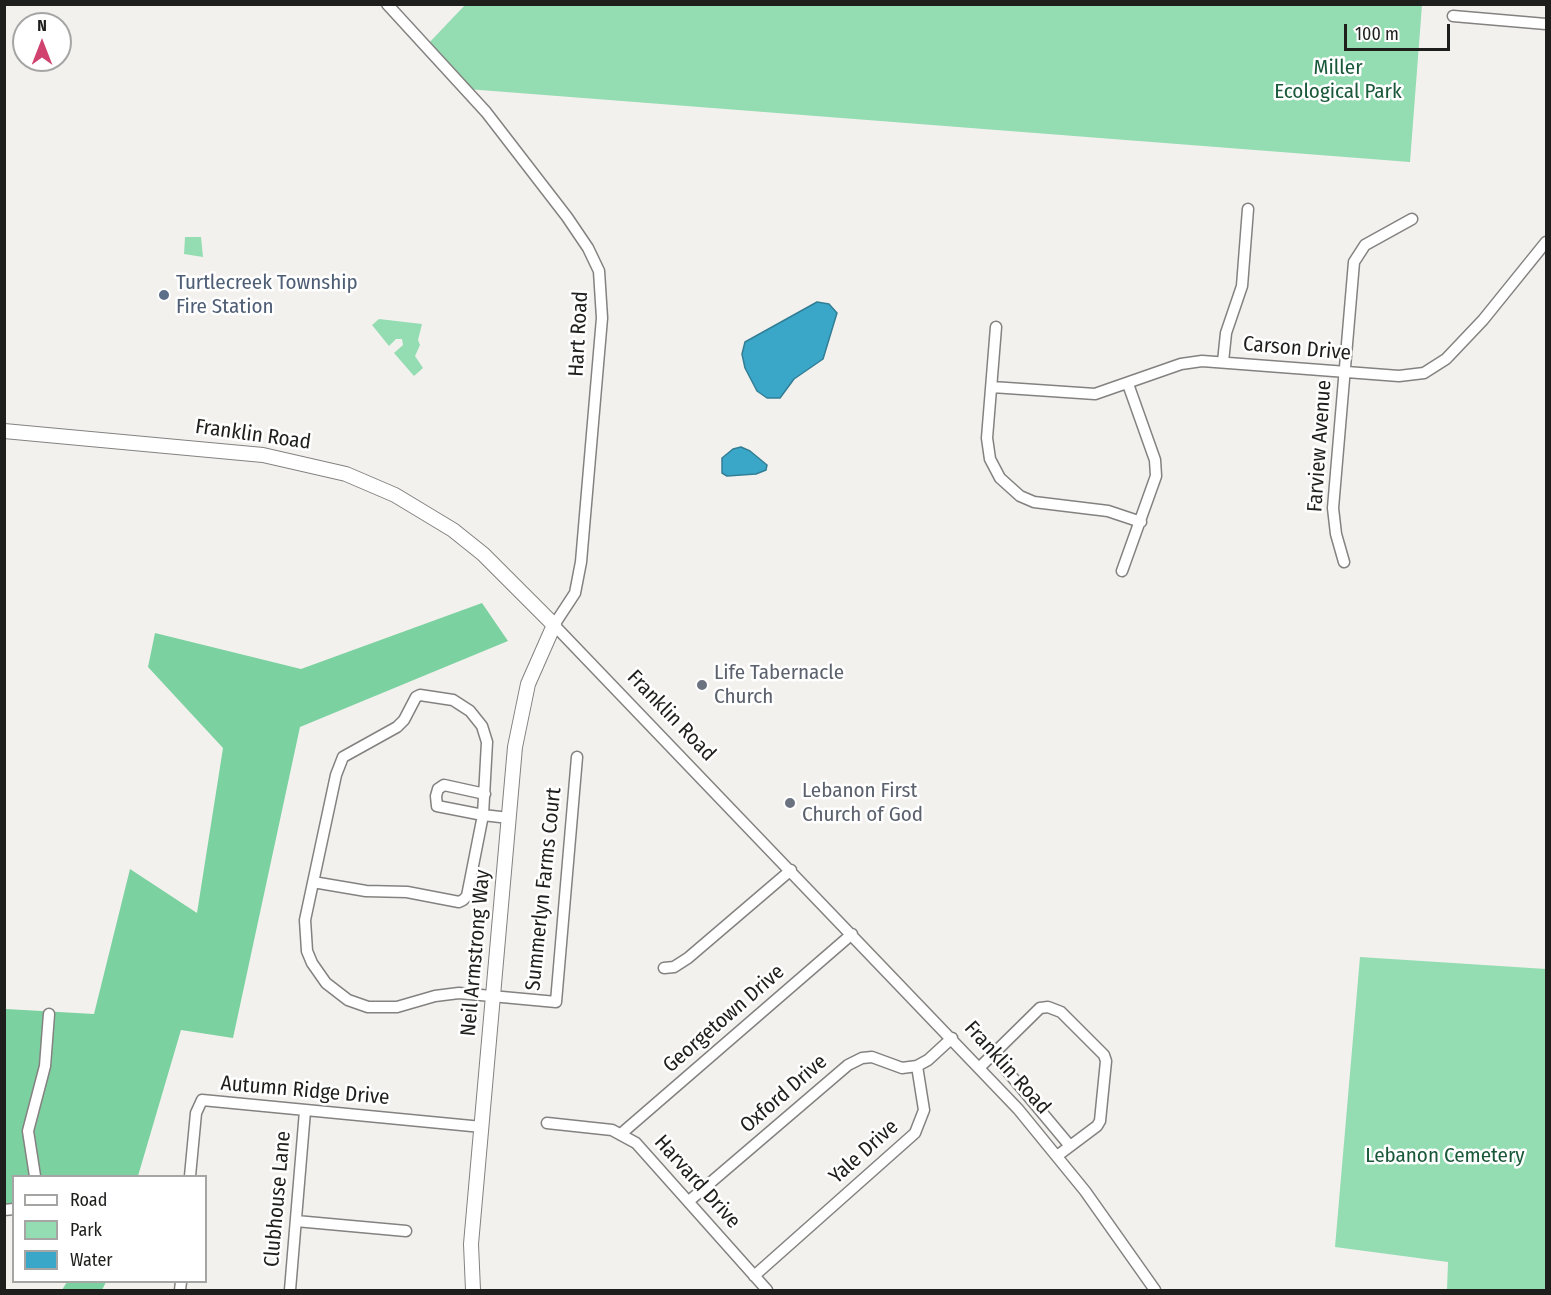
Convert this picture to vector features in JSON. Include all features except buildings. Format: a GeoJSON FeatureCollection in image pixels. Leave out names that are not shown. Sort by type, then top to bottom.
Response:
{"type":"FeatureCollection","features":[{"type":"Feature","properties":{"kind":"main road","name":"Franklin Road"},"geometry":{"type":"LineString","coordinates":[[4,431],[263,455],[345,474],[395,495],[453,530],[483,554],[554,625]]}},
{"type":"Feature","properties":{"kind":"main road","name":"Neil Armstrong Way"},"geometry":{"type":"LineString","coordinates":[[473,1290],[471,1244],[521,708],[528,684],[554,625]]}},
{"type":"Feature","properties":{"kind":"street","name":"Hart Road"},"geometry":{"type":"LineString","coordinates":[[387,4],[486,111],[571,223],[588,248],[599,271],[602,318],[581,562],[575,593],[554,625]]}},
{"type":"Feature","properties":{"kind":"street"},"geometry":{"type":"LineString","coordinates":[[1453,16],[1546,24]]}},
{"type":"Feature","properties":{"kind":"street"},"geometry":{"type":"LineString","coordinates":[[1223,362],[1226,333],[1242,286],[1248,209]]}},
{"type":"Feature","properties":{"kind":"street","name":"Farview Avenue"},"geometry":{"type":"LineString","coordinates":[[1344,562],[1336,534],[1333,508],[1351,275],[1355,257],[1374,239],[1412,219]]}},
{"type":"Feature","properties":{"kind":"street","name":"Carson Drive"},"geometry":{"type":"LineString","coordinates":[[992,387],[1090,394],[1128,384],[1191,362],[1223,362],[1404,376],[1434,369],[1483,320],[1546,242]]}},
{"type":"Feature","properties":{"kind":"street"},"geometry":{"type":"LineString","coordinates":[[996,327],[988,449],[994,469],[1011,490],[1034,502],[1108,511],[1141,522]]}},
{"type":"Feature","properties":{"kind":"street"},"geometry":{"type":"LineString","coordinates":[[1122,572],[1152,492],[1156,465],[1128,384]]}},
{"type":"Feature","properties":{"kind":"street","name":"Franklin Road"},"geometry":{"type":"LineString","coordinates":[[554,625],[952,1038],[1057,1156],[1155,1290]]}},
{"type":"Feature","properties":{"kind":"street"},"geometry":{"type":"LineString","coordinates":[[313,882],[366,891],[407,892],[459,902],[467,896],[483,815],[487,742],[482,726],[470,711],[453,700],[420,695],[416,697],[404,720],[397,726],[343,757],[336,775],[313,882],[305,920],[307,951],[326,983],[348,1000],[368,1007],[397,1007],[446,994],[493,996]]}},
{"type":"Feature","properties":{"kind":"street","name":"Summerlyn Farms Court"},"geometry":{"type":"LineString","coordinates":[[493,996],[556,1002],[577,757]]}},
{"type":"Feature","properties":{"kind":"street"},"geometry":{"type":"LineString","coordinates":[[485,794],[444,786],[438,789],[437,806],[509,818]]}},
{"type":"Feature","properties":{"kind":"street"},"geometry":{"type":"LineString","coordinates":[[664,968],[674,967],[688,958],[791,870]]}},
{"type":"Feature","properties":{"kind":"street","name":"Georgetown Drive"},"geometry":{"type":"LineString","coordinates":[[622,1133],[852,934]]}},
{"type":"Feature","properties":{"kind":"street"},"geometry":{"type":"LineString","coordinates":[[979,1068],[1040,1008],[1048,1007],[1061,1012],[1104,1055],[1106,1061],[1100,1120],[1057,1156]]}},
{"type":"Feature","properties":{"kind":"street"},"geometry":{"type":"LineString","coordinates":[[35,1175],[28,1131],[45,1066],[49,1014]]}},
{"type":"Feature","properties":{"kind":"street"},"geometry":{"type":"LineString","coordinates":[[917,1066],[928,1060],[952,1038]]}},
{"type":"Feature","properties":{"kind":"street"},"geometry":{"type":"LineString","coordinates":[[993,1054],[1070,1146]]}},
{"type":"Feature","properties":{"kind":"street","name":"Oxford Drive"},"geometry":{"type":"LineString","coordinates":[[689,1200],[857,1060],[872,1057],[902,1068],[917,1066]]}},
{"type":"Feature","properties":{"kind":"street","name":"Yale Drive"},"geometry":{"type":"LineString","coordinates":[[754,1276],[915,1133],[924,1110],[917,1066]]}},
{"type":"Feature","properties":{"kind":"street","name":"Autumn Ridge Drive"},"geometry":{"type":"LineString","coordinates":[[190,1175],[196,1113],[202,1100],[482,1127]]}},
{"type":"Feature","properties":{"kind":"street","name":"Clubhouse Lane"},"geometry":{"type":"LineString","coordinates":[[290,1290],[304,1111]]}},
{"type":"Feature","properties":{"kind":"street","name":"Harvard Drive"},"geometry":{"type":"LineString","coordinates":[[547,1122],[596,1126],[622,1133],[647,1153],[767,1290]]}},
{"type":"Feature","properties":{"kind":"street"},"geometry":{"type":"LineString","coordinates":[[296,1221],[406,1231]]}},
{"type":"Feature","properties":{"kind":"green space","name":"Miller Ecological Park"},"geometry":{"type":"Polygon","coordinates":[[[466,4],[1422,5],[1410,162],[467,89],[426,46],[466,4]]]}},
{"type":"Feature","properties":{"kind":"green space"},"geometry":{"type":"Polygon","coordinates":[[[185,237],[201,237],[203,257],[184,254],[185,237]]]}},
{"type":"Feature","properties":{"kind":"green space"},"geometry":{"type":"Polygon","coordinates":[[[379,319],[422,324],[418,340],[420,345],[415,356],[423,368],[414,376],[394,353],[403,345],[402,339],[396,339],[389,346],[372,325],[379,319]]]}},
{"type":"Feature","properties":{"kind":"green space"},"geometry":{"type":"Polygon","coordinates":[[[482,603],[508,641],[300,727],[233,1038],[181,1030],[138,1175],[12,1175],[12,1212],[5,1208],[4,987],[6,1009],[94,1014],[130,869],[197,913],[223,748],[148,667],[155,633],[301,669],[482,603]]]}},
{"type":"Feature","properties":{"kind":"green space","name":"Lebanon Cemetery"},"geometry":{"type":"Polygon","coordinates":[[[1360,957],[1546,969],[1546,1290],[1447,1290],[1448,1262],[1335,1247],[1360,957]]]}},
{"type":"Feature","properties":{"kind":"green space"},"geometry":{"type":"Polygon","coordinates":[[[66,1283],[106,1283],[102,1290],[62,1290],[66,1283]]]}},
{"type":"Feature","properties":{"kind":"water"},"geometry":{"type":"Polygon","coordinates":[[[817,302],[829,304],[837,313],[823,359],[794,379],[780,398],[767,398],[757,391],[745,368],[742,354],[745,342],[817,302]]]}},
{"type":"Feature","properties":{"kind":"water"},"geometry":{"type":"Polygon","coordinates":[[[741,447],[750,451],[767,465],[766,470],[756,474],[727,476],[722,473],[722,458],[733,449],[741,447]]]}},
{"type":"Feature","properties":{"kind":"place","name":"Turtlecreek Township Fire Station"},"geometry":{"type":"Point","coordinates":[164,295]}},
{"type":"Feature","properties":{"kind":"place","name":"Life Tabernacle Church"},"geometry":{"type":"Point","coordinates":[702,685]}},
{"type":"Feature","properties":{"kind":"place","name":"Lebanon First Church of God"},"geometry":{"type":"Point","coordinates":[790,803]}}]}
